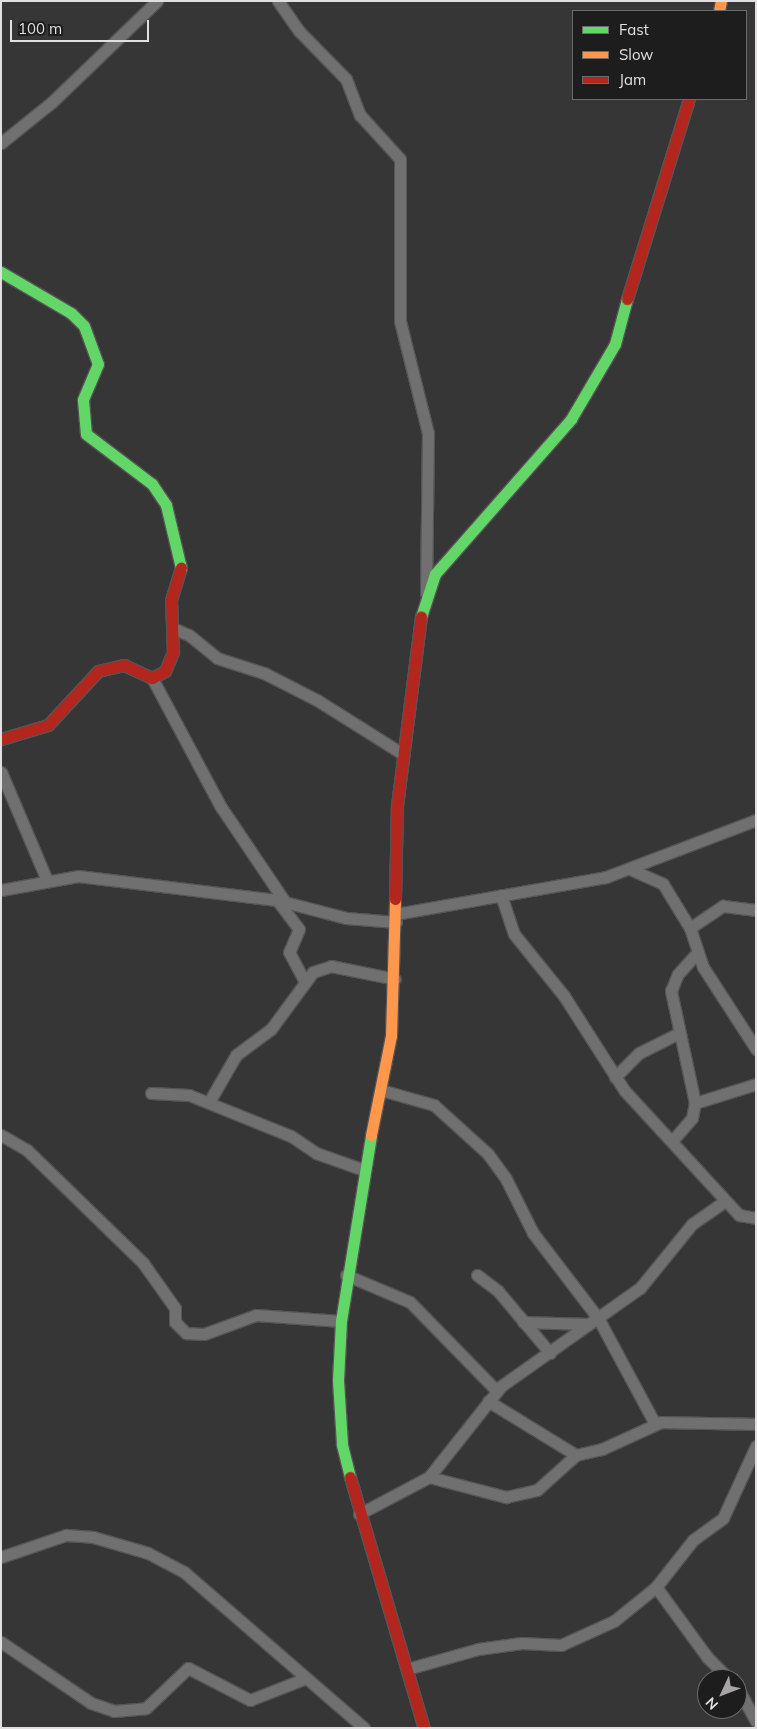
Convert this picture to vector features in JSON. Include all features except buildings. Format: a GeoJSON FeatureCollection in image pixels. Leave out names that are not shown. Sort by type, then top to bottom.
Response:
{"type":"FeatureCollection","features":[{"type":"Feature","properties":{"kind":"street"},"geometry":{"type":"LineString","coordinates":[[1,143],[52,102],[157,1]]}},
{"type":"Feature","properties":{"kind":"street"},"geometry":{"type":"LineString","coordinates":[[278,1],[298,31],[346,79],[360,114],[400,158],[400,321],[428,433],[426,593],[401,753],[395,979],[381,1090],[364,1170],[346,1274],[341,1321],[342,1444],[359,1514],[424,1728]]}},
{"type":"Feature","properties":{"kind":"street"},"geometry":{"type":"LineString","coordinates":[[426,593],[461,541],[571,419],[615,344],[647,224],[689,100]]}},
{"type":"Feature","properties":{"kind":"street"},"geometry":{"type":"LineString","coordinates":[[1,272],[71,313],[93,341],[98,364],[84,392],[86,434],[142,472],[166,505],[183,561],[171,600],[173,628],[169,664],[152,678]]}},
{"type":"Feature","properties":{"kind":"street"},"geometry":{"type":"LineString","coordinates":[[173,628],[189,635],[216,658],[264,673],[318,700],[401,753]]}},
{"type":"Feature","properties":{"kind":"street"},"geometry":{"type":"LineString","coordinates":[[1,739],[48,725],[98,671],[124,665],[152,678],[221,807],[299,929],[298,939],[289,949],[304,980]]}},
{"type":"Feature","properties":{"kind":"street"},"geometry":{"type":"LineString","coordinates":[[1,772],[46,878]]}},
{"type":"Feature","properties":{"kind":"street"},"geometry":{"type":"LineString","coordinates":[[1,890],[46,878],[125,880],[281,901],[346,918],[396,918],[501,895],[632,870],[756,820]]}},
{"type":"Feature","properties":{"kind":"street"},"geometry":{"type":"LineString","coordinates":[[632,870],[663,884],[690,928],[697,953],[756,1049]]}},
{"type":"Feature","properties":{"kind":"street"},"geometry":{"type":"LineString","coordinates":[[501,895],[514,934],[564,996],[614,1077],[739,1215],[756,1218]]}},
{"type":"Feature","properties":{"kind":"street"},"geometry":{"type":"LineString","coordinates":[[690,928],[723,906],[756,910]]}},
{"type":"Feature","properties":{"kind":"street"},"geometry":{"type":"LineString","coordinates":[[672,1141],[692,1118],[695,1102],[671,991],[678,974],[697,953]]}},
{"type":"Feature","properties":{"kind":"street"},"geometry":{"type":"LineString","coordinates":[[209,1102],[236,1055],[271,1029],[304,980],[331,966],[395,979]]}},
{"type":"Feature","properties":{"kind":"street"},"geometry":{"type":"LineString","coordinates":[[614,1077],[639,1053],[679,1033]]}},
{"type":"Feature","properties":{"kind":"street"},"geometry":{"type":"LineString","coordinates":[[695,1102],[756,1084]]}},
{"type":"Feature","properties":{"kind":"street"},"geometry":{"type":"LineString","coordinates":[[381,1090],[434,1105],[466,1131],[506,1179],[533,1233],[593,1321],[655,1424]]}},
{"type":"Feature","properties":{"kind":"street"},"geometry":{"type":"LineString","coordinates":[[151,1093],[184,1094],[209,1102],[302,1141],[316,1153],[364,1170]]}},
{"type":"Feature","properties":{"kind":"street"},"geometry":{"type":"LineString","coordinates":[[1,1135],[27,1150],[143,1263],[175,1308],[175,1322],[186,1333],[204,1334],[256,1315],[341,1321]]}},
{"type":"Feature","properties":{"kind":"street"},"geometry":{"type":"LineString","coordinates":[[359,1514],[428,1478],[496,1390],[647,1282],[692,1224],[725,1201]]}},
{"type":"Feature","properties":{"kind":"street"},"geometry":{"type":"LineString","coordinates":[[346,1274],[410,1302],[496,1390]]}},
{"type":"Feature","properties":{"kind":"street"},"geometry":{"type":"LineString","coordinates":[[477,1275],[498,1291],[550,1353]]}},
{"type":"Feature","properties":{"kind":"street"},"geometry":{"type":"LineString","coordinates":[[523,1322],[593,1321]]}},
{"type":"Feature","properties":{"kind":"street"},"geometry":{"type":"LineString","coordinates":[[488,1401],[576,1455]]}},
{"type":"Feature","properties":{"kind":"street"},"geometry":{"type":"LineString","coordinates":[[428,1478],[506,1497],[537,1490],[576,1455],[602,1449],[655,1424],[756,1424]]}},
{"type":"Feature","properties":{"kind":"street"},"geometry":{"type":"LineString","coordinates":[[407,1669],[478,1649],[522,1643],[561,1645],[614,1621],[656,1587],[693,1540],[723,1518],[756,1446]]}},
{"type":"Feature","properties":{"kind":"street"},"geometry":{"type":"LineString","coordinates":[[1,1557],[66,1535],[93,1538],[148,1553],[184,1572],[304,1679],[364,1728]]}},
{"type":"Feature","properties":{"kind":"street"},"geometry":{"type":"LineString","coordinates":[[656,1587],[707,1657],[719,1669]]}},
{"type":"Feature","properties":{"kind":"street"},"geometry":{"type":"LineString","coordinates":[[1,1642],[91,1703],[114,1710],[146,1708],[188,1668],[250,1700],[304,1679]]}},
{"type":"Feature","properties":{"kind":"street"},"geometry":{"type":"LineString","coordinates":[[747,1704],[756,1720]]}},
{"type":"Feature","properties":{"kind":"traffic: fast"},"geometry":{"type":"LineString","coordinates":[[1,272],[71,313],[84,326],[98,364],[83,400],[86,434],[152,484],[166,505],[181,568]]}},
{"type":"Feature","properties":{"kind":"traffic: fast"},"geometry":{"type":"LineString","coordinates":[[421,617],[435,574],[571,419],[615,344],[627,299]]}},
{"type":"Feature","properties":{"kind":"traffic: fast"},"geometry":{"type":"LineString","coordinates":[[350,1477],[342,1444],[338,1380],[341,1321],[371,1135]]}},
{"type":"Feature","properties":{"kind":"traffic: slow"},"geometry":{"type":"LineString","coordinates":[[719,10],[721,1]]}},
{"type":"Feature","properties":{"kind":"traffic: slow"},"geometry":{"type":"LineString","coordinates":[[371,1135],[391,1036],[395,899]]}},
{"type":"Feature","properties":{"kind":"traffic: jam"},"geometry":{"type":"LineString","coordinates":[[627,299],[689,100]]}},
{"type":"Feature","properties":{"kind":"traffic: jam"},"geometry":{"type":"LineString","coordinates":[[1,739],[48,725],[98,671],[124,665],[152,678],[165,671],[173,652],[171,600],[181,568]]}},
{"type":"Feature","properties":{"kind":"traffic: jam"},"geometry":{"type":"LineString","coordinates":[[395,899],[397,806],[421,617]]}},
{"type":"Feature","properties":{"kind":"traffic: jam"},"geometry":{"type":"LineString","coordinates":[[350,1477],[424,1728]]}}]}
